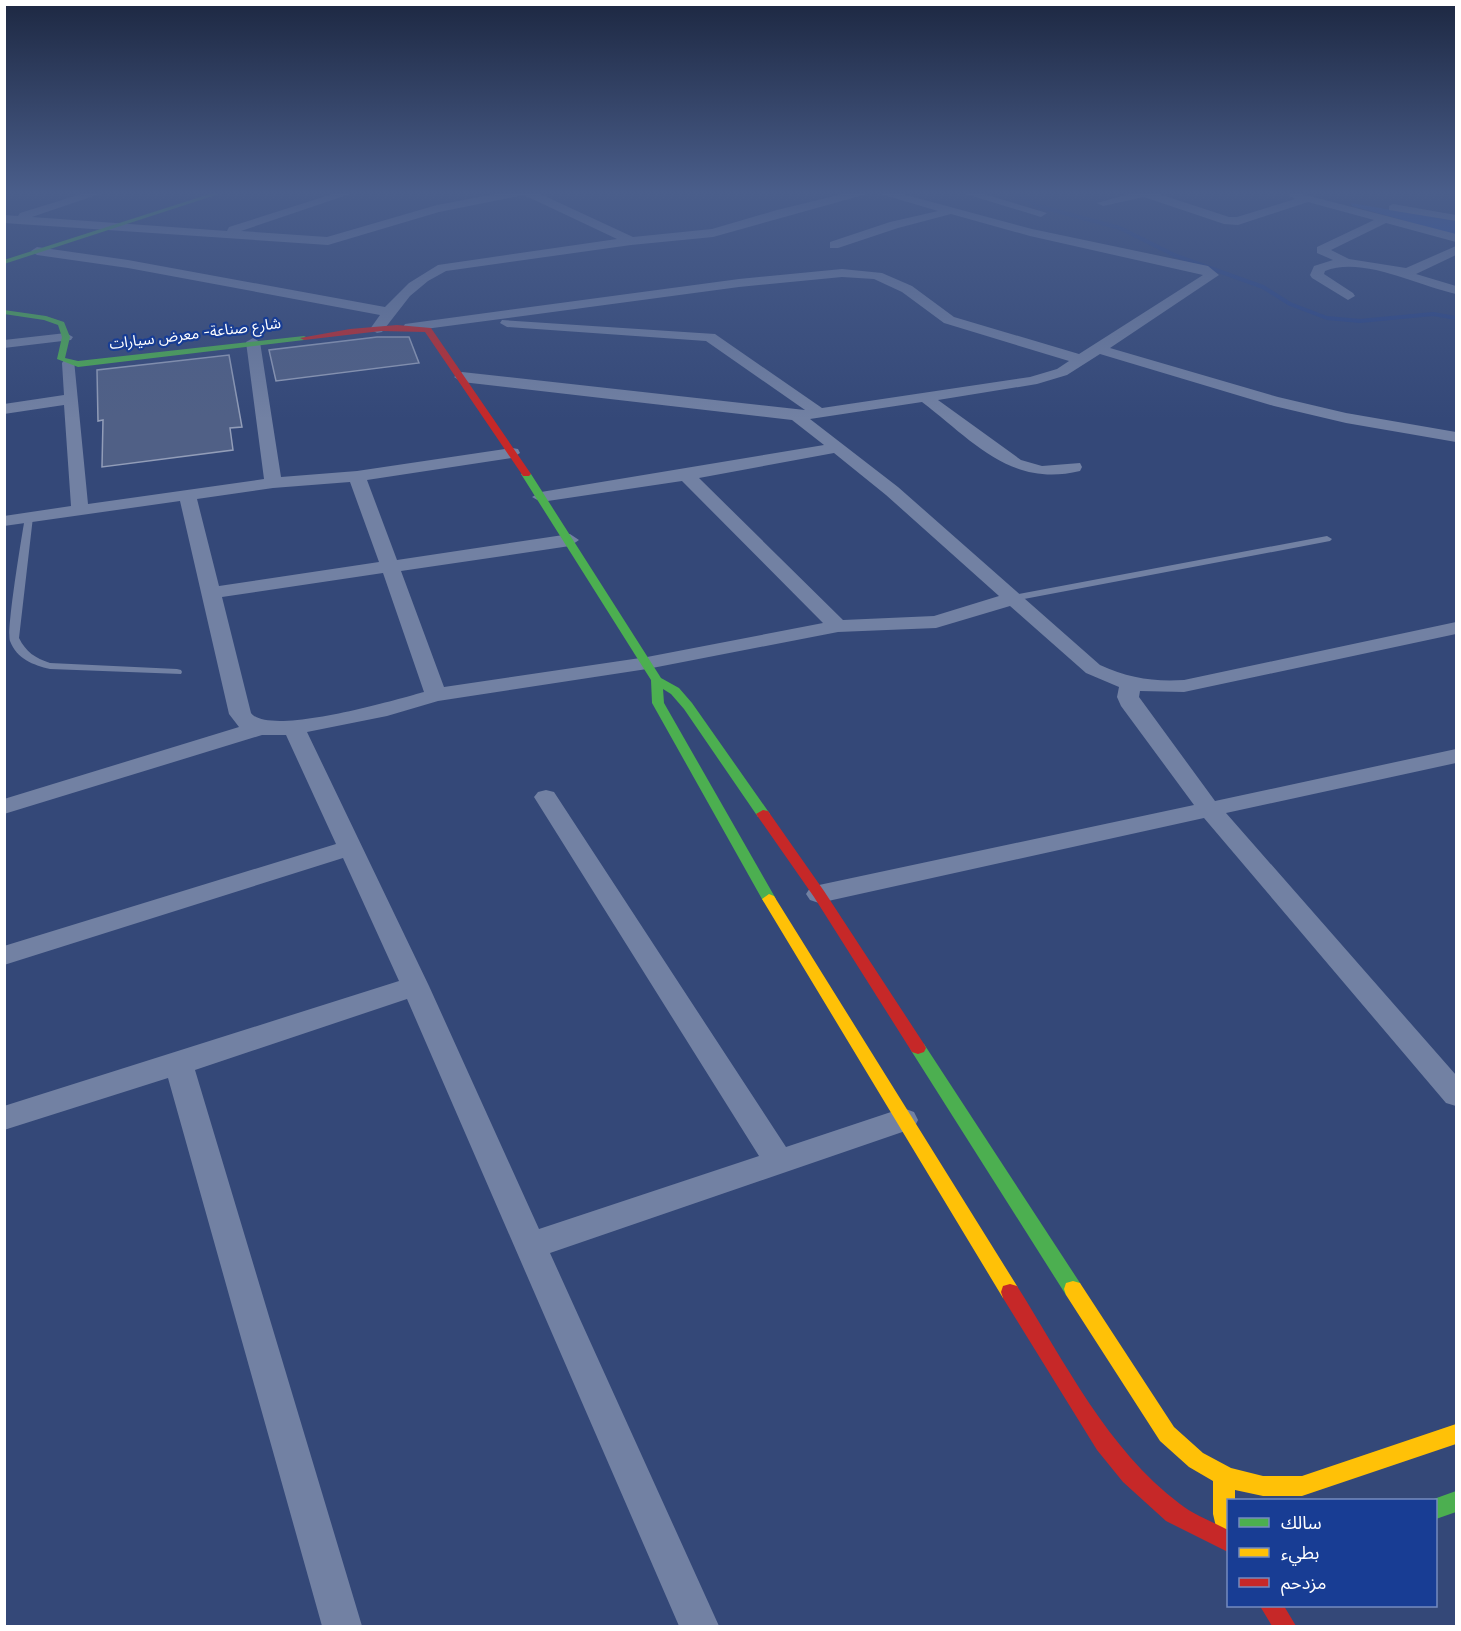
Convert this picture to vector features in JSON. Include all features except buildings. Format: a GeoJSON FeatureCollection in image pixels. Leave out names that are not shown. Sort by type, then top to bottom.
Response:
{"type":"FeatureCollection","features":[{"type":"Feature","properties":{"kind":"main road"},"geometry":{"type":"LineString","coordinates":[[4,312],[57,321],[64,326],[66,337],[61,359],[69,363]]}},
{"type":"Feature","properties":{"kind":"main road","name":"شارع صناعة- معرض سيارات"},"geometry":{"type":"LineString","coordinates":[[69,363],[410,327],[428,330],[462,377]]}},
{"type":"Feature","properties":{"kind":"main road"},"geometry":{"type":"LineString","coordinates":[[462,377],[570,540],[652,671],[688,706],[819,894],[1155,1418],[1184,1452],[1224,1477],[1258,1488],[1302,1486],[1456,1434]]}},
{"type":"Feature","properties":{"kind":"main road"},"geometry":{"type":"LineString","coordinates":[[652,671],[656,695],[662,711],[903,1120],[1119,1465],[1138,1486],[1176,1516],[1227,1541]]}},
{"type":"Feature","properties":{"kind":"main road"},"geometry":{"type":"LineString","coordinates":[[1224,1477],[1224,1514],[1227,1530]]}},
{"type":"Feature","properties":{"kind":"main road"},"geometry":{"type":"LineString","coordinates":[[1437,1509],[1456,1502]]}},
{"type":"Feature","properties":{"kind":"main road"},"geometry":{"type":"LineString","coordinates":[[1272,1607],[1285,1626]]}},
{"type":"Feature","properties":{"kind":"street"},"geometry":{"type":"LineString","coordinates":[[145,267],[388,312]]}},
{"type":"Feature","properties":{"kind":"street"},"geometry":{"type":"LineString","coordinates":[[377,329],[388,312],[414,285],[443,267]]}},
{"type":"Feature","properties":{"kind":"street"},"geometry":{"type":"LineString","coordinates":[[462,377],[797,416],[1032,381],[1062,372],[1212,275],[1203,269],[1194,267]]}},
{"type":"Feature","properties":{"kind":"street"},"geometry":{"type":"LineString","coordinates":[[1322,267],[1317,275],[1348,296]]}},
{"type":"Feature","properties":{"kind":"street"},"geometry":{"type":"LineString","coordinates":[[1373,267],[1394,271],[1456,290]]}},
{"type":"Feature","properties":{"kind":"street"},"geometry":{"type":"LineString","coordinates":[[1394,271],[1411,271],[1419,267]]}},
{"type":"Feature","properties":{"kind":"street"},"geometry":{"type":"LineString","coordinates":[[410,327],[739,283],[842,273],[863,274],[877,276],[908,289],[949,320],[1082,360]]}},
{"type":"Feature","properties":{"kind":"street"},"geometry":{"type":"LineString","coordinates":[[463,319],[710,337],[818,412]]}},
{"type":"Feature","properties":{"kind":"street"},"geometry":{"type":"LineString","coordinates":[[4,344],[66,337]]}},
{"type":"Feature","properties":{"kind":"street"},"geometry":{"type":"LineString","coordinates":[[253,342],[273,483]]}},
{"type":"Feature","properties":{"kind":"street"},"geometry":{"type":"LineString","coordinates":[[1099,349],[1274,401],[1346,418],[1456,437]]}},
{"type":"Feature","properties":{"kind":"street"},"geometry":{"type":"LineString","coordinates":[[69,363],[80,510]]}},
{"type":"Feature","properties":{"kind":"street"},"geometry":{"type":"LineString","coordinates":[[925,397],[1015,464],[1042,471],[1074,467]]}},
{"type":"Feature","properties":{"kind":"street"},"geometry":{"type":"LineString","coordinates":[[4,409],[71,399]]}},
{"type":"Feature","properties":{"kind":"street"},"geometry":{"type":"LineString","coordinates":[[797,416],[892,491],[1093,669],[1130,684],[1165,688],[1184,686],[1456,628]]}},
{"type":"Feature","properties":{"kind":"street"},"geometry":{"type":"LineString","coordinates":[[541,497],[686,476],[837,448]]}},
{"type":"Feature","properties":{"kind":"street"},"geometry":{"type":"LineString","coordinates":[[4,520],[273,483],[357,476],[512,453]]}},
{"type":"Feature","properties":{"kind":"street"},"geometry":{"type":"LineString","coordinates":[[357,476],[436,695]]}},
{"type":"Feature","properties":{"kind":"street"},"geometry":{"type":"LineString","coordinates":[[686,476],[838,626]]}},
{"type":"Feature","properties":{"kind":"street"},"geometry":{"type":"LineString","coordinates":[[188,496],[240,714],[247,723],[260,728]]}},
{"type":"Feature","properties":{"kind":"street"},"geometry":{"type":"LineString","coordinates":[[210,593],[570,540]]}},
{"type":"Feature","properties":{"kind":"street"},"geometry":{"type":"LineString","coordinates":[[4,807],[260,728],[294,728],[377,712],[436,695],[652,671],[838,626],[936,622],[1014,598]]}},
{"type":"Feature","properties":{"kind":"street"},"geometry":{"type":"LineString","coordinates":[[1130,684],[1128,697],[1132,706],[1210,810],[1456,1095]]}},
{"type":"Feature","properties":{"kind":"street"},"geometry":{"type":"LineString","coordinates":[[294,728],[415,986],[699,1626]]}},
{"type":"Feature","properties":{"kind":"street"},"geometry":{"type":"LineString","coordinates":[[819,894],[1456,756]]}},
{"type":"Feature","properties":{"kind":"street"},"geometry":{"type":"LineString","coordinates":[[546,797],[779,1162]]}},
{"type":"Feature","properties":{"kind":"street"},"geometry":{"type":"LineString","coordinates":[[4,956],[349,848]]}},
{"type":"Feature","properties":{"kind":"street"},"geometry":{"type":"LineString","coordinates":[[4,1118],[179,1064],[415,986]]}},
{"type":"Feature","properties":{"kind":"street"},"geometry":{"type":"LineString","coordinates":[[179,1064],[342,1626]]}},
{"type":"Feature","properties":{"kind":"street"},"geometry":{"type":"LineString","coordinates":[[530,1246],[903,1120]]}},
{"type":"Feature","properties":{"kind":"lane"},"geometry":{"type":"LineString","coordinates":[[29,517],[14,638],[21,653],[31,661],[50,666],[177,672]]}},
{"type":"Feature","properties":{"kind":"lane"},"geometry":{"type":"LineString","coordinates":[[1014,598],[1327,538]]}},
{"type":"Feature","properties":{"kind":"waterway"},"geometry":{"type":"LineString","coordinates":[[1208,267],[1263,287],[1290,304],[1327,318],[1360,321],[1433,314],[1456,318]]}},
{"type":"Feature","properties":{"kind":"traffic: fast"},"geometry":{"type":"LineString","coordinates":[[4,312],[46,318],[61,324],[66,337],[61,359],[78,364],[304,338]]}},
{"type":"Feature","properties":{"kind":"traffic: fast"},"geometry":{"type":"LineString","coordinates":[[526,474],[657,680],[675,691],[688,706],[763,814]]}},
{"type":"Feature","properties":{"kind":"traffic: fast"},"geometry":{"type":"LineString","coordinates":[[657,680],[658,703],[769,899]]}},
{"type":"Feature","properties":{"kind":"traffic: fast"},"geometry":{"type":"LineString","coordinates":[[918,1048],[1073,1289]]}},
{"type":"Feature","properties":{"kind":"traffic: fast"},"geometry":{"type":"LineString","coordinates":[[1437,1509],[1456,1502]]}},
{"type":"Feature","properties":{"kind":"traffic: slow"},"geometry":{"type":"LineString","coordinates":[[769,899],[1010,1292]]}},
{"type":"Feature","properties":{"kind":"traffic: slow"},"geometry":{"type":"LineString","coordinates":[[1073,1289],[1167,1434],[1196,1460],[1228,1478],[1263,1486],[1302,1486],[1456,1434]]}},
{"type":"Feature","properties":{"kind":"traffic: slow"},"geometry":{"type":"LineString","coordinates":[[1224,1477],[1224,1514],[1227,1530]]}},
{"type":"Feature","properties":{"kind":"traffic: jam"},"geometry":{"type":"LineString","coordinates":[[304,338],[381,328],[428,330],[526,474]]}},
{"type":"Feature","properties":{"kind":"traffic: jam"},"geometry":{"type":"LineString","coordinates":[[763,814],[819,894],[918,1048]]}},
{"type":"Feature","properties":{"kind":"traffic: jam"},"geometry":{"type":"LineString","coordinates":[[1010,1292],[1104,1443],[1130,1475],[1174,1513],[1227,1540]]}},
{"type":"Feature","properties":{"kind":"traffic: jam"},"geometry":{"type":"LineString","coordinates":[[1272,1607],[1285,1626]]}}]}
